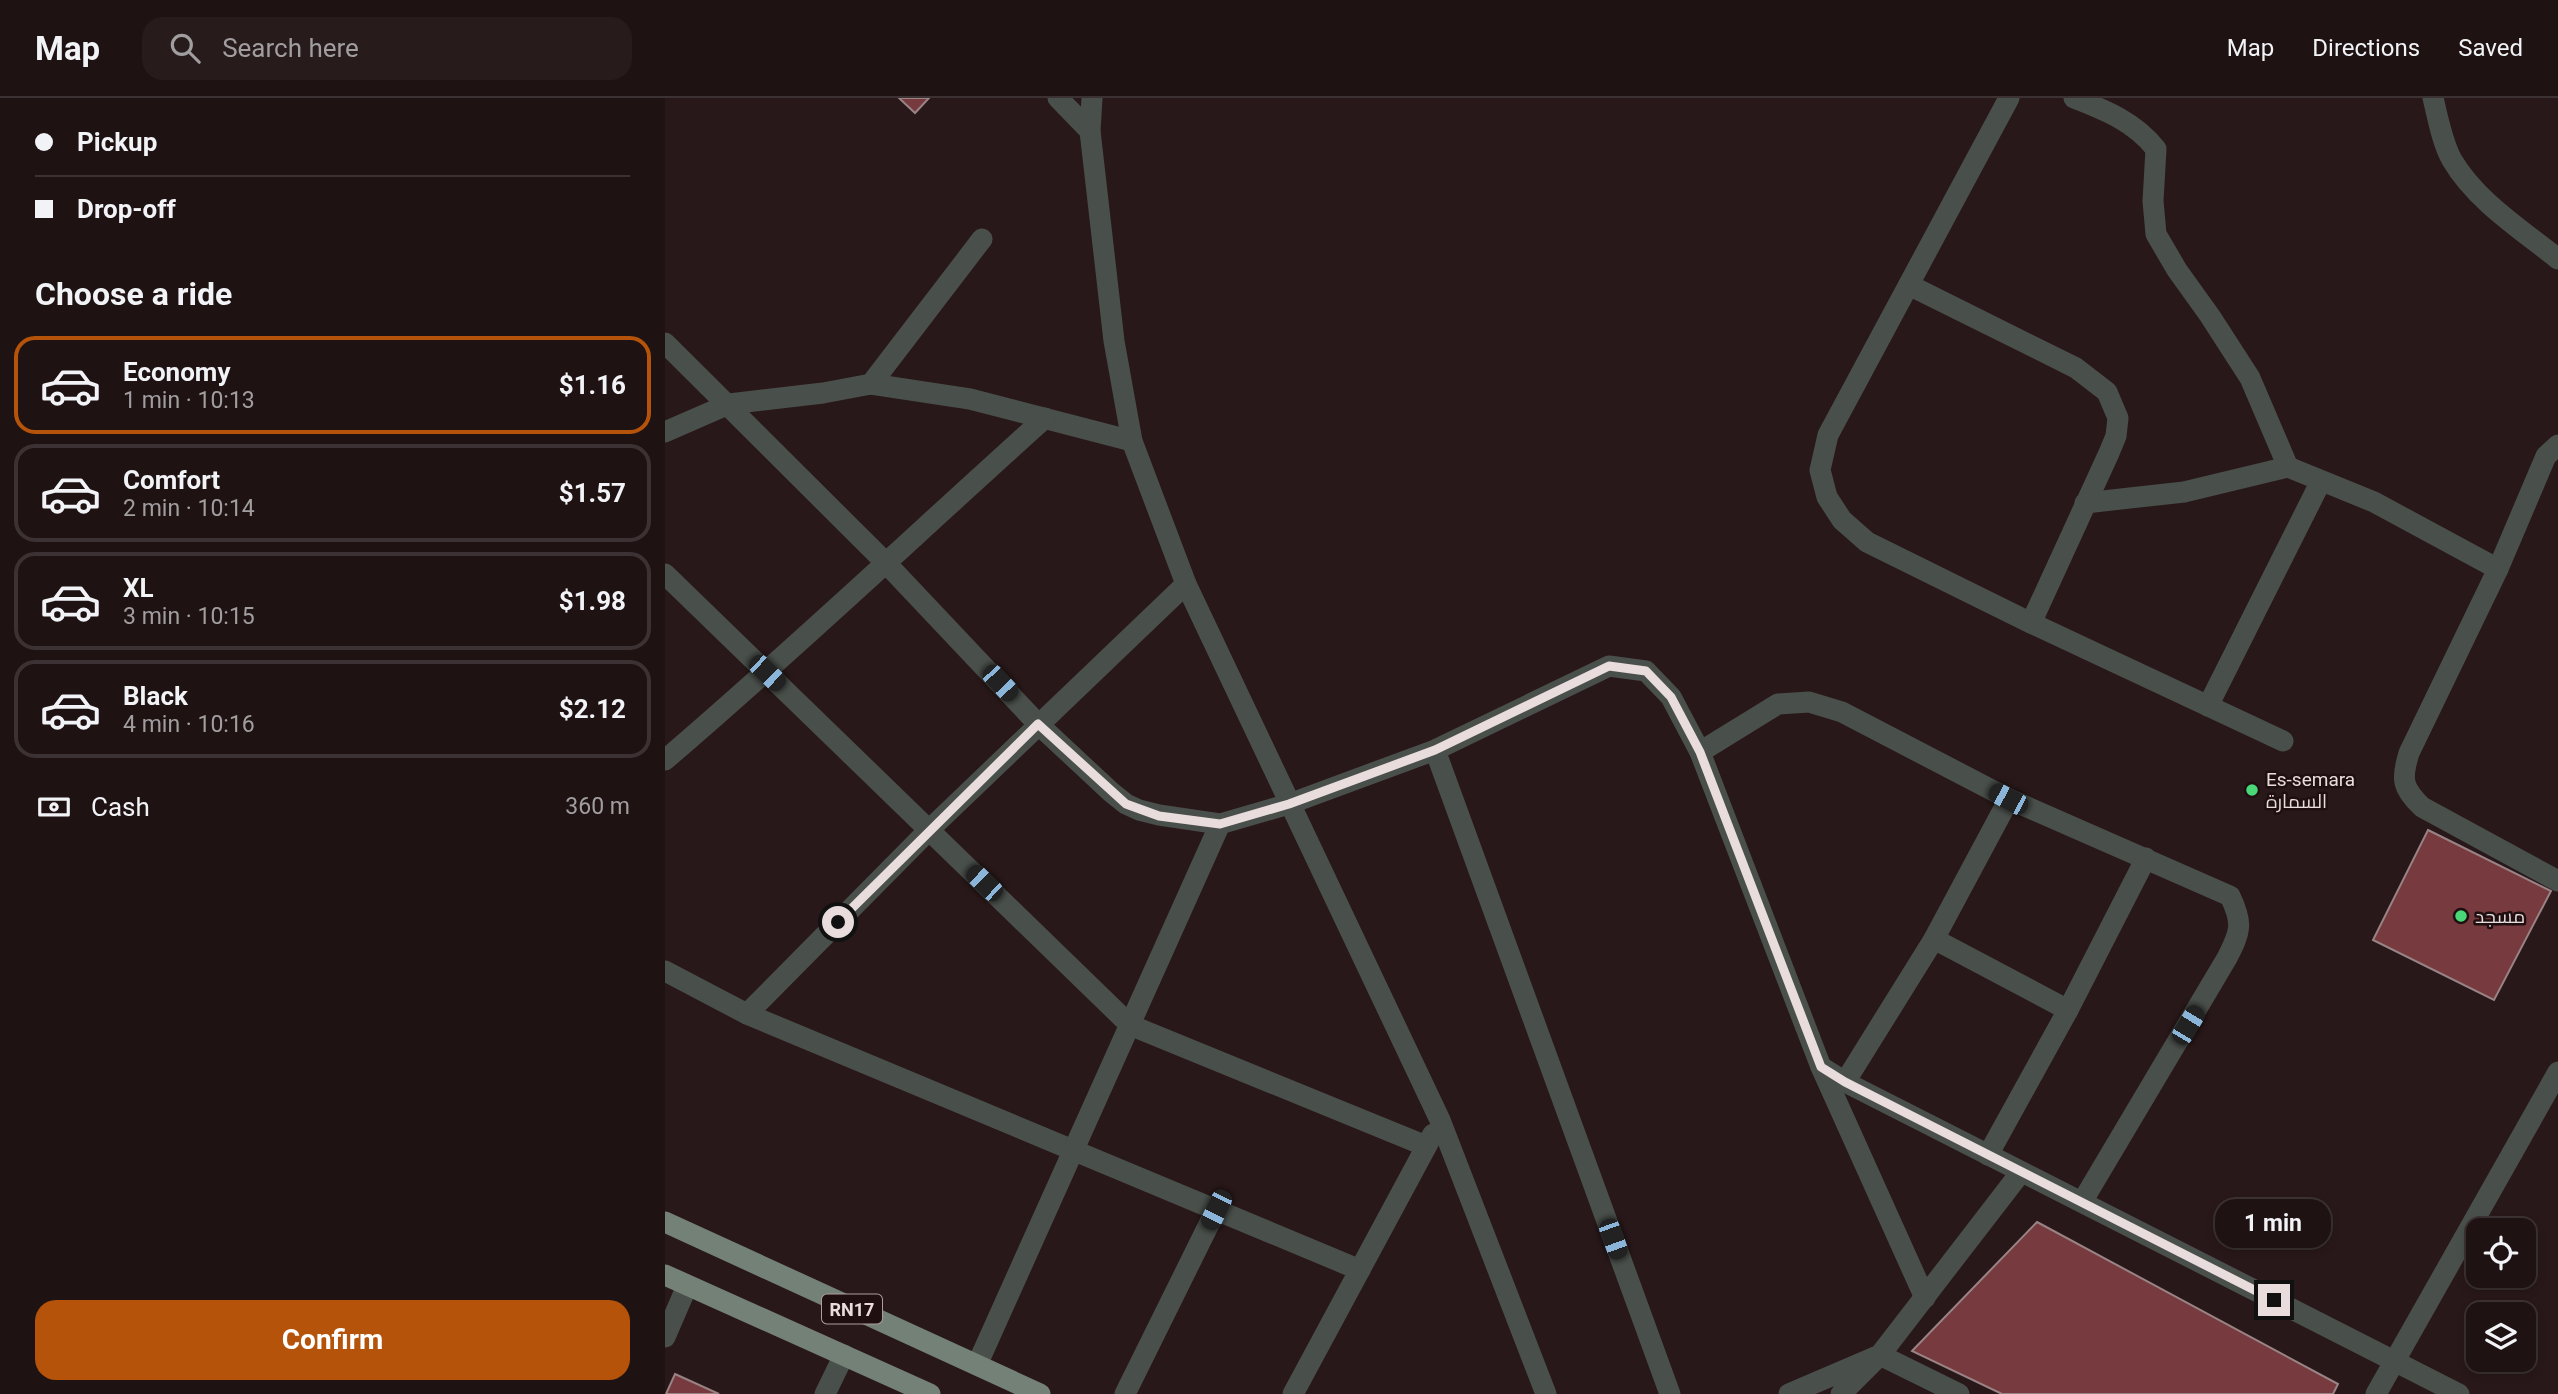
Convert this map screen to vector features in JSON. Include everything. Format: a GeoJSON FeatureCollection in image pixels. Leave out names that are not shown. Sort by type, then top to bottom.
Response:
{"type":"FeatureCollection","features":[{"type":"Feature","properties":{"kind":"main road","name":"RN17"},"geometry":{"type":"LineString","coordinates":[[665,1222],[1040,1394]]}},
{"type":"Feature","properties":{"kind":"main road","name":"RN17"},"geometry":{"type":"LineString","coordinates":[[665,1275],[930,1394]]}},
{"type":"Feature","properties":{"kind":"street"},"geometry":{"type":"LineString","coordinates":[[1058,98],[1090,131]]}},
{"type":"Feature","properties":{"kind":"street"},"geometry":{"type":"LineString","coordinates":[[1092,98],[1090,131],[1114,341],[1132,441],[1186,584],[1440,1121],[1546,1394]]}},
{"type":"Feature","properties":{"kind":"street"},"geometry":{"type":"LineString","coordinates":[[2010,98],[1828,435],[1820,470],[1827,497],[1842,520],[1867,542],[2031,623],[2283,741]]}},
{"type":"Feature","properties":{"kind":"street"},"geometry":{"type":"LineString","coordinates":[[2074,98],[2109,111],[2144,134],[2156,149],[2153,201],[2156,234],[2250,378],[2288,467]]}},
{"type":"Feature","properties":{"kind":"street"},"geometry":{"type":"LineString","coordinates":[[2433,98],[2452,158],[2473,189],[2558,259]]}},
{"type":"Feature","properties":{"kind":"street"},"geometry":{"type":"LineString","coordinates":[[871,384],[982,239]]}},
{"type":"Feature","properties":{"kind":"street"},"geometry":{"type":"LineString","coordinates":[[1909,285],[2076,368],[2107,392],[2118,418],[2116,436],[2031,623]]}},
{"type":"Feature","properties":{"kind":"street"},"geometry":{"type":"LineString","coordinates":[[665,343],[885,562],[1038,724],[1126,804],[1159,816],[1220,824],[1289,804],[1435,750],[1609,666],[1646,671],[1671,697],[1700,752],[1821,1067],[1925,1298]]}},
{"type":"Feature","properties":{"kind":"street"},"geometry":{"type":"LineString","coordinates":[[665,432],[729,404],[823,393],[871,384],[970,398],[1132,441]]}},
{"type":"Feature","properties":{"kind":"street"},"geometry":{"type":"LineString","coordinates":[[665,760],[767,673],[1045,418]]}},
{"type":"Feature","properties":{"kind":"street"},"geometry":{"type":"LineString","coordinates":[[2558,445],[2546,456],[2498,569],[2409,753],[2402,774],[2408,794],[2422,807],[2558,881]]}},
{"type":"Feature","properties":{"kind":"street"},"geometry":{"type":"LineString","coordinates":[[2085,503],[2184,492],[2288,467],[2374,502],[2498,569]]}},
{"type":"Feature","properties":{"kind":"street"},"geometry":{"type":"LineString","coordinates":[[2208,706],[2321,481]]}},
{"type":"Feature","properties":{"kind":"street"},"geometry":{"type":"LineString","coordinates":[[665,574],[1130,1025],[1426,1146]]}},
{"type":"Feature","properties":{"kind":"street"},"geometry":{"type":"LineString","coordinates":[[747,1014],[929,830],[1186,584]]}},
{"type":"Feature","properties":{"kind":"street"},"geometry":{"type":"LineString","coordinates":[[1700,752],[1778,704],[1809,702],[1842,712],[2008,799],[2230,895],[2240,916],[2239,934],[2081,1202]]}},
{"type":"Feature","properties":{"kind":"street"},"geometry":{"type":"LineString","coordinates":[[1435,750],[1670,1394]]}},
{"type":"Feature","properties":{"kind":"street"},"geometry":{"type":"LineString","coordinates":[[1845,1082],[1934,939],[2008,799]]}},
{"type":"Feature","properties":{"kind":"street"},"geometry":{"type":"LineString","coordinates":[[977,1365],[1220,824]]}},
{"type":"Feature","properties":{"kind":"street"},"geometry":{"type":"LineString","coordinates":[[1988,1155],[2069,1010],[2146,858]]}},
{"type":"Feature","properties":{"kind":"street"},"geometry":{"type":"LineString","coordinates":[[1934,939],[2069,1010]]}},
{"type":"Feature","properties":{"kind":"street"},"geometry":{"type":"LineString","coordinates":[[665,971],[747,1014],[1360,1270]]}},
{"type":"Feature","properties":{"kind":"street"},"geometry":{"type":"LineString","coordinates":[[1821,1067],[1845,1082],[2459,1394]]}},
{"type":"Feature","properties":{"kind":"street"},"geometry":{"type":"LineString","coordinates":[[2376,1394],[2558,1072]]}},
{"type":"Feature","properties":{"kind":"street"},"geometry":{"type":"LineString","coordinates":[[1293,1394],[1440,1121]]}},
{"type":"Feature","properties":{"kind":"street"},"geometry":{"type":"LineString","coordinates":[[1841,1394],[1880,1355],[2021,1172]]}},
{"type":"Feature","properties":{"kind":"street"},"geometry":{"type":"LineString","coordinates":[[1125,1394],[1216,1210]]}},
{"type":"Feature","properties":{"kind":"street"},"geometry":{"type":"LineString","coordinates":[[665,1337],[688,1286]]}},
{"type":"Feature","properties":{"kind":"street"},"geometry":{"type":"LineString","coordinates":[[825,1394],[844,1355]]}},
{"type":"Feature","properties":{"kind":"street"},"geometry":{"type":"LineString","coordinates":[[1789,1394],[1880,1355],[1959,1394]]}},
{"type":"Feature","properties":{"kind":"building"},"geometry":{"type":"Polygon","coordinates":[[[899,98],[929,98],[915,113],[899,98]]]}},
{"type":"Feature","properties":{"kind":"building","name":"مسجد"},"geometry":{"type":"Polygon","coordinates":[[[2428,830],[2551,891],[2494,1000],[2373,940],[2428,830]]]}},
{"type":"Feature","properties":{"kind":"building"},"geometry":{"type":"Polygon","coordinates":[[[2037,1222],[2338,1384],[2333,1394],[2002,1394],[1912,1351],[2037,1222]]]}},
{"type":"Feature","properties":{"kind":"building"},"geometry":{"type":"Polygon","coordinates":[[[675,1374],[719,1394],[666,1394],[675,1374]]]}},
{"type":"Feature","properties":{"kind":"place","name":"Es-semara السمارة"},"geometry":{"type":"Point","coordinates":[2252,790]}},
{"type":"Feature","properties":{"kind":"place","name":"مسجد"},"geometry":{"type":"Point","coordinates":[2461,916]}},
{"type":"Feature","properties":{"kind":"route"},"geometry":{"type":"LineString","coordinates":[[838,922],[1038,724],[1126,804],[1159,816],[1220,824],[1289,804],[1435,750],[1609,666],[1646,671],[1671,697],[1700,752],[1821,1067],[1845,1082],[2274,1300]]}}]}
